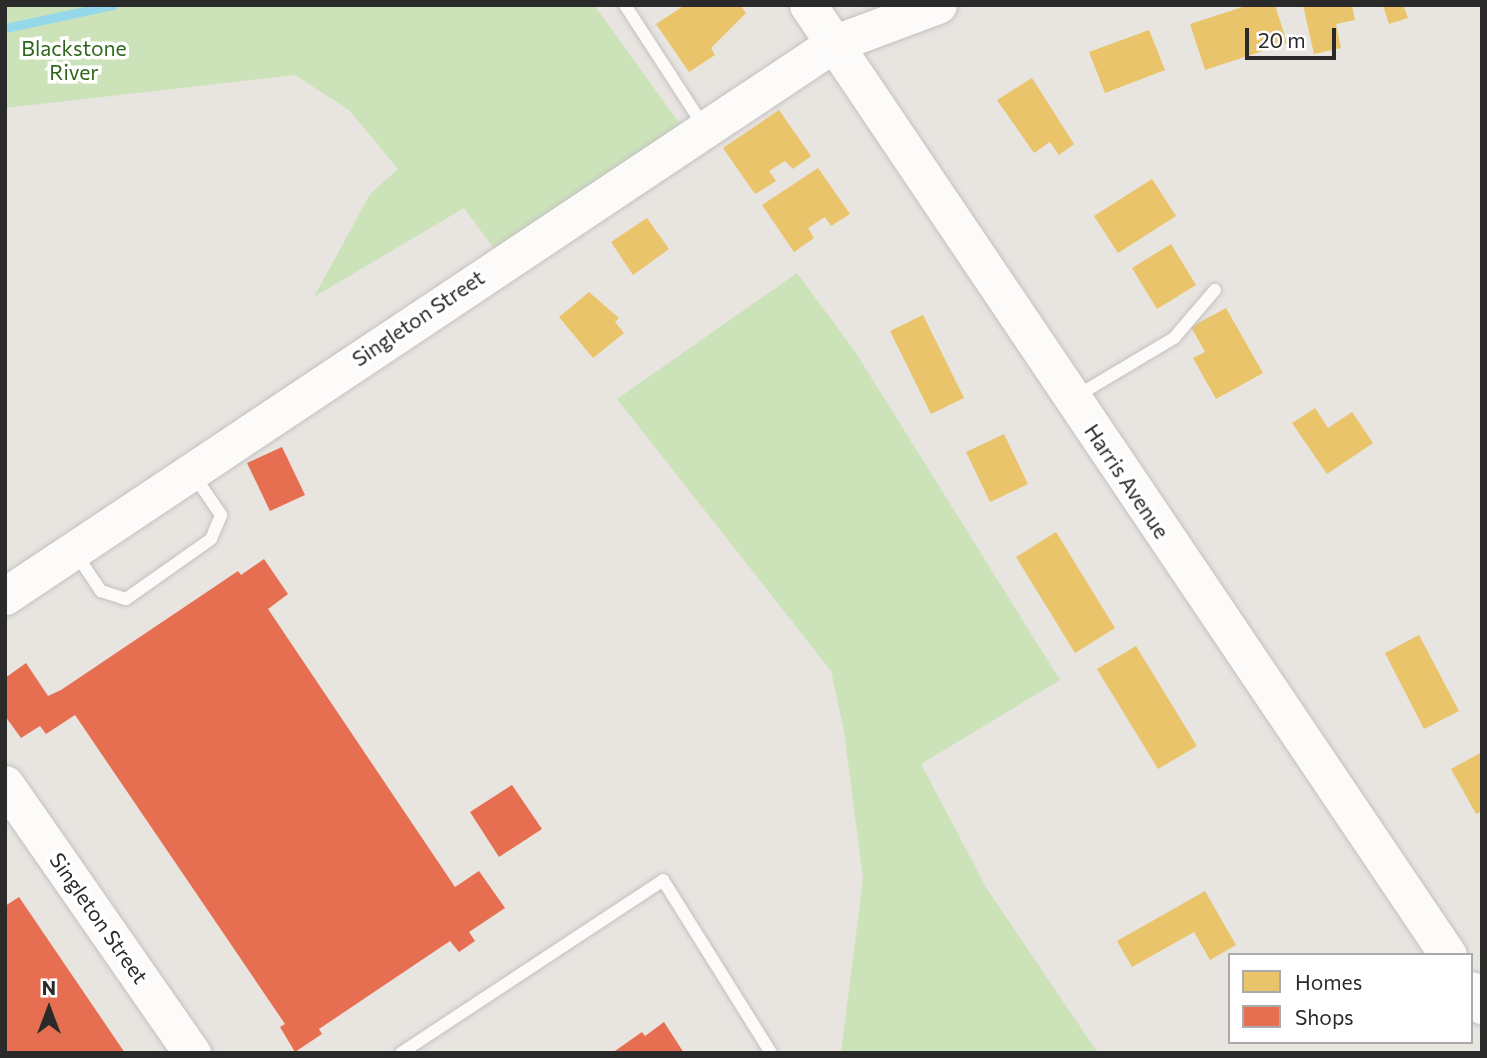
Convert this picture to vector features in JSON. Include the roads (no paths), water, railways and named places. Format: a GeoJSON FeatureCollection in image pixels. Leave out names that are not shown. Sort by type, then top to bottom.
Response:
{"type":"FeatureCollection","features":[{"type":"Feature","properties":{"kind":"street","name":"Harris Avenue"},"geometry":{"type":"LineString","coordinates":[[808,5],[1447,953]]}},
{"type":"Feature","properties":{"kind":"street","name":"Singleton Street"},"geometry":{"type":"LineString","coordinates":[[5,596],[833,44],[938,5]]}},
{"type":"Feature","properties":{"kind":"street","name":"Singleton Street"},"geometry":{"type":"LineString","coordinates":[[5,784],[192,1053]]}},
{"type":"Feature","properties":{"kind":"lane"},"geometry":{"type":"LineString","coordinates":[[625,5],[705,127]]}},
{"type":"Feature","properties":{"kind":"lane"},"geometry":{"type":"LineString","coordinates":[[1072,400],[1174,338],[1215,290]]}},
{"type":"Feature","properties":{"kind":"lane"},"geometry":{"type":"LineString","coordinates":[[73,550],[101,592],[125,599],[211,539],[221,515],[191,471]]}},
{"type":"Feature","properties":{"kind":"lane"},"geometry":{"type":"LineString","coordinates":[[401,1053],[663,880],[771,1053]]}},
{"type":"Feature","properties":{"kind":"waterway"},"geometry":{"type":"LineString","coordinates":[[5,28],[113,5]]}},
{"type":"Feature","properties":{"kind":"park label","name":"Blackstone River"},"geometry":{"type":"Point","coordinates":[74,60]}}]}
